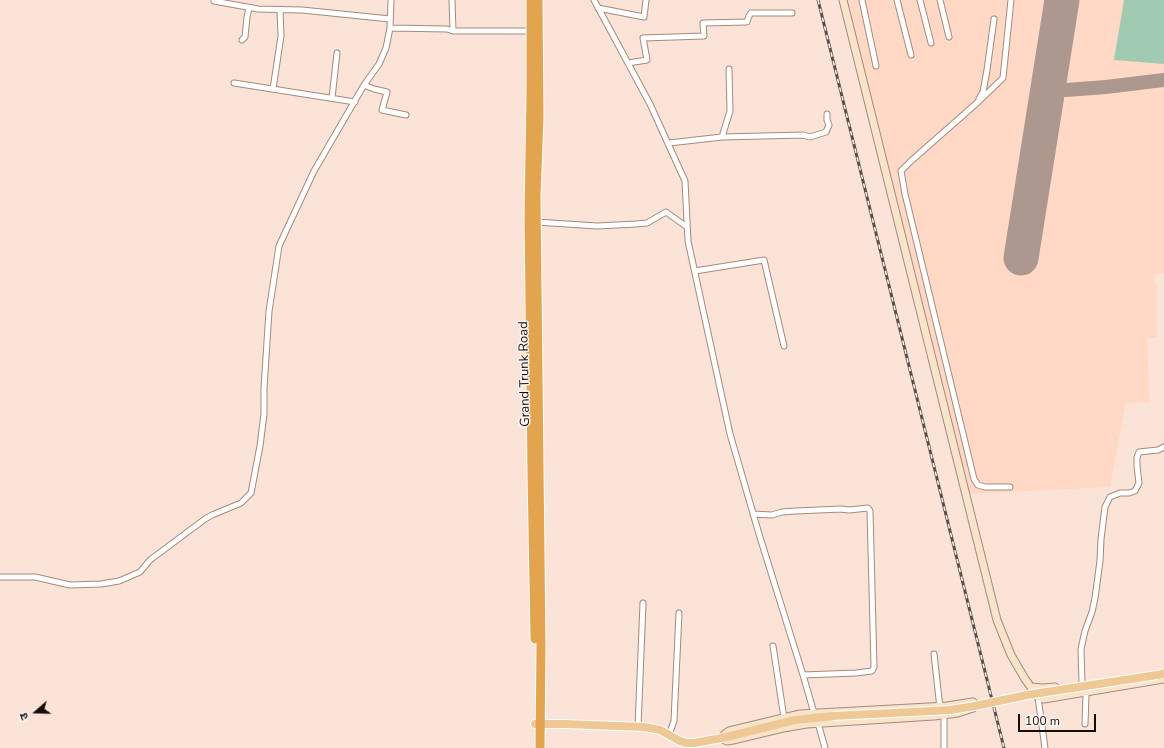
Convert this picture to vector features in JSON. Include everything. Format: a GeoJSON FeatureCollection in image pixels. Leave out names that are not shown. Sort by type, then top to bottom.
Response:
{"type":"FeatureCollection","features":[{"type":"Feature","properties":{"kind":"highway","name":"Grand Trunk Road"},"geometry":{"type":"LineString","coordinates":[[530,0],[532,31],[529,216],[532,489],[535,658],[540,748]]}},
{"type":"Feature","properties":{"kind":"highway","name":"Grand Trunk Road"},"geometry":{"type":"LineString","coordinates":[[535,748],[538,724],[541,645],[536,222],[539,117],[538,0]]}},
{"type":"Feature","properties":{"kind":"main road"},"geometry":{"type":"LineString","coordinates":[[843,0],[997,620],[1011,655],[1025,679],[1038,697],[1044,698],[1085,692],[1162,674]]}},
{"type":"Feature","properties":{"kind":"main road"},"geometry":{"type":"LineString","coordinates":[[1031,687],[1043,688],[1162,674]]}},
{"type":"Feature","properties":{"kind":"main road"},"geometry":{"type":"LineString","coordinates":[[538,724],[638,727],[660,730],[680,741],[694,743],[795,720],[833,716],[950,710],[1027,695],[1162,674]]}},
{"type":"Feature","properties":{"kind":"main road"},"geometry":{"type":"LineString","coordinates":[[973,702],[974,704],[973,708],[966,711],[942,715],[807,724],[727,741],[721,738],[729,731],[800,714],[940,707],[973,702]]}},
{"type":"Feature","properties":{"kind":"street"},"geometry":{"type":"LineString","coordinates":[[214,0],[258,9],[302,10],[390,19]]}},
{"type":"Feature","properties":{"kind":"street"},"geometry":{"type":"LineString","coordinates":[[0,577],[35,577],[70,585],[101,584],[119,580],[140,572],[150,560],[205,519],[241,503],[251,493],[260,446],[264,414],[264,388],[269,311],[279,246],[314,171],[364,85],[379,64],[386,48],[390,28],[391,0]]}},
{"type":"Feature","properties":{"kind":"street"},"geometry":{"type":"LineString","coordinates":[[452,0],[453,30]]}},
{"type":"Feature","properties":{"kind":"street"},"geometry":{"type":"LineString","coordinates":[[594,0],[650,104],[685,181],[688,240],[730,434],[814,713]]}},
{"type":"Feature","properties":{"kind":"street"},"geometry":{"type":"LineString","coordinates":[[598,8],[644,17],[646,0]]}},
{"type":"Feature","properties":{"kind":"street"},"geometry":{"type":"LineString","coordinates":[[862,0],[876,66]]}},
{"type":"Feature","properties":{"kind":"street"},"geometry":{"type":"LineString","coordinates":[[897,0],[911,55]]}},
{"type":"Feature","properties":{"kind":"street"},"geometry":{"type":"LineString","coordinates":[[920,0],[931,43]]}},
{"type":"Feature","properties":{"kind":"street"},"geometry":{"type":"LineString","coordinates":[[940,0],[949,37]]}},
{"type":"Feature","properties":{"kind":"street"},"geometry":{"type":"LineString","coordinates":[[1010,486],[985,487],[978,485],[974,479],[900,172],[1003,78],[1011,0]]}},
{"type":"Feature","properties":{"kind":"street"},"geometry":{"type":"LineString","coordinates":[[242,40],[245,37],[249,8]]}},
{"type":"Feature","properties":{"kind":"street"},"geometry":{"type":"LineString","coordinates":[[273,89],[281,36],[280,10]]}},
{"type":"Feature","properties":{"kind":"street"},"geometry":{"type":"LineString","coordinates":[[628,63],[647,60],[643,38],[704,36],[703,23],[747,22],[751,13],[792,13]]}},
{"type":"Feature","properties":{"kind":"street"},"geometry":{"type":"LineString","coordinates":[[976,104],[982,92],[987,70],[994,19]]}},
{"type":"Feature","properties":{"kind":"street"},"geometry":{"type":"LineString","coordinates":[[390,28],[532,31]]}},
{"type":"Feature","properties":{"kind":"street"},"geometry":{"type":"LineString","coordinates":[[332,98],[336,53]]}},
{"type":"Feature","properties":{"kind":"street"},"geometry":{"type":"LineString","coordinates":[[722,137],[730,111],[729,69]]}},
{"type":"Feature","properties":{"kind":"street"},"geometry":{"type":"LineString","coordinates":[[234,83],[355,102]]}},
{"type":"Feature","properties":{"kind":"street"},"geometry":{"type":"LineString","coordinates":[[364,85],[387,92],[382,110],[406,115]]}},
{"type":"Feature","properties":{"kind":"street"},"geometry":{"type":"LineString","coordinates":[[669,143],[722,137],[803,135],[810,137],[826,132],[829,125],[827,114]]}},
{"type":"Feature","properties":{"kind":"street"},"geometry":{"type":"LineString","coordinates":[[536,222],[597,226],[636,224],[648,223],[666,212],[687,227]]}},
{"type":"Feature","properties":{"kind":"street"},"geometry":{"type":"LineString","coordinates":[[694,271],[764,260],[784,346]]}},
{"type":"Feature","properties":{"kind":"street"},"geometry":{"type":"LineString","coordinates":[[1085,724],[1086,695],[1082,683],[1081,649],[1095,598],[1105,507],[1110,497],[1135,491],[1139,483],[1137,466],[1138,452],[1158,450],[1164,447]]}},
{"type":"Feature","properties":{"kind":"street"},"geometry":{"type":"LineString","coordinates":[[753,514],[772,515],[782,512],[868,508],[870,511],[874,667],[872,671],[856,673],[803,675]]}},
{"type":"Feature","properties":{"kind":"street"},"geometry":{"type":"LineString","coordinates":[[638,727],[643,603]]}},
{"type":"Feature","properties":{"kind":"street"},"geometry":{"type":"LineString","coordinates":[[669,735],[674,721],[679,613]]}},
{"type":"Feature","properties":{"kind":"street"},"geometry":{"type":"LineString","coordinates":[[773,646],[784,718]]}},
{"type":"Feature","properties":{"kind":"street"},"geometry":{"type":"LineString","coordinates":[[934,654],[942,715],[944,748]]}},
{"type":"Feature","properties":{"kind":"street"},"geometry":{"type":"LineString","coordinates":[[1038,697],[1045,748]]}},
{"type":"Feature","properties":{"kind":"street"},"geometry":{"type":"LineString","coordinates":[[818,723],[825,748]]}},
{"type":"Feature","properties":{"kind":"shaded area"},"geometry":{"type":"Polygon","coordinates":[[[845,0],[1164,0],[1164,274],[1154,274],[1155,285],[1157,285],[1157,337],[1147,339],[1150,402],[1126,403],[1110,487],[966,494],[845,0]]]}},
{"type":"Feature","properties":{"kind":"green space"},"geometry":{"type":"Polygon","coordinates":[[[1124,0],[1164,0],[1164,64],[1114,60],[1124,0]]]}},
{"type":"Feature","properties":{"kind":"taxiway"},"geometry":{"type":"LineString","coordinates":[[1049,87],[1066,90],[1164,80]]}},
{"type":"Feature","properties":{"kind":"runway"},"geometry":{"type":"LineString","coordinates":[[1021,258],[1062,0]]}},
{"type":"Feature","properties":{"kind":"railway"},"geometry":{"type":"LineString","coordinates":[[818,0],[1004,748]]}}]}
